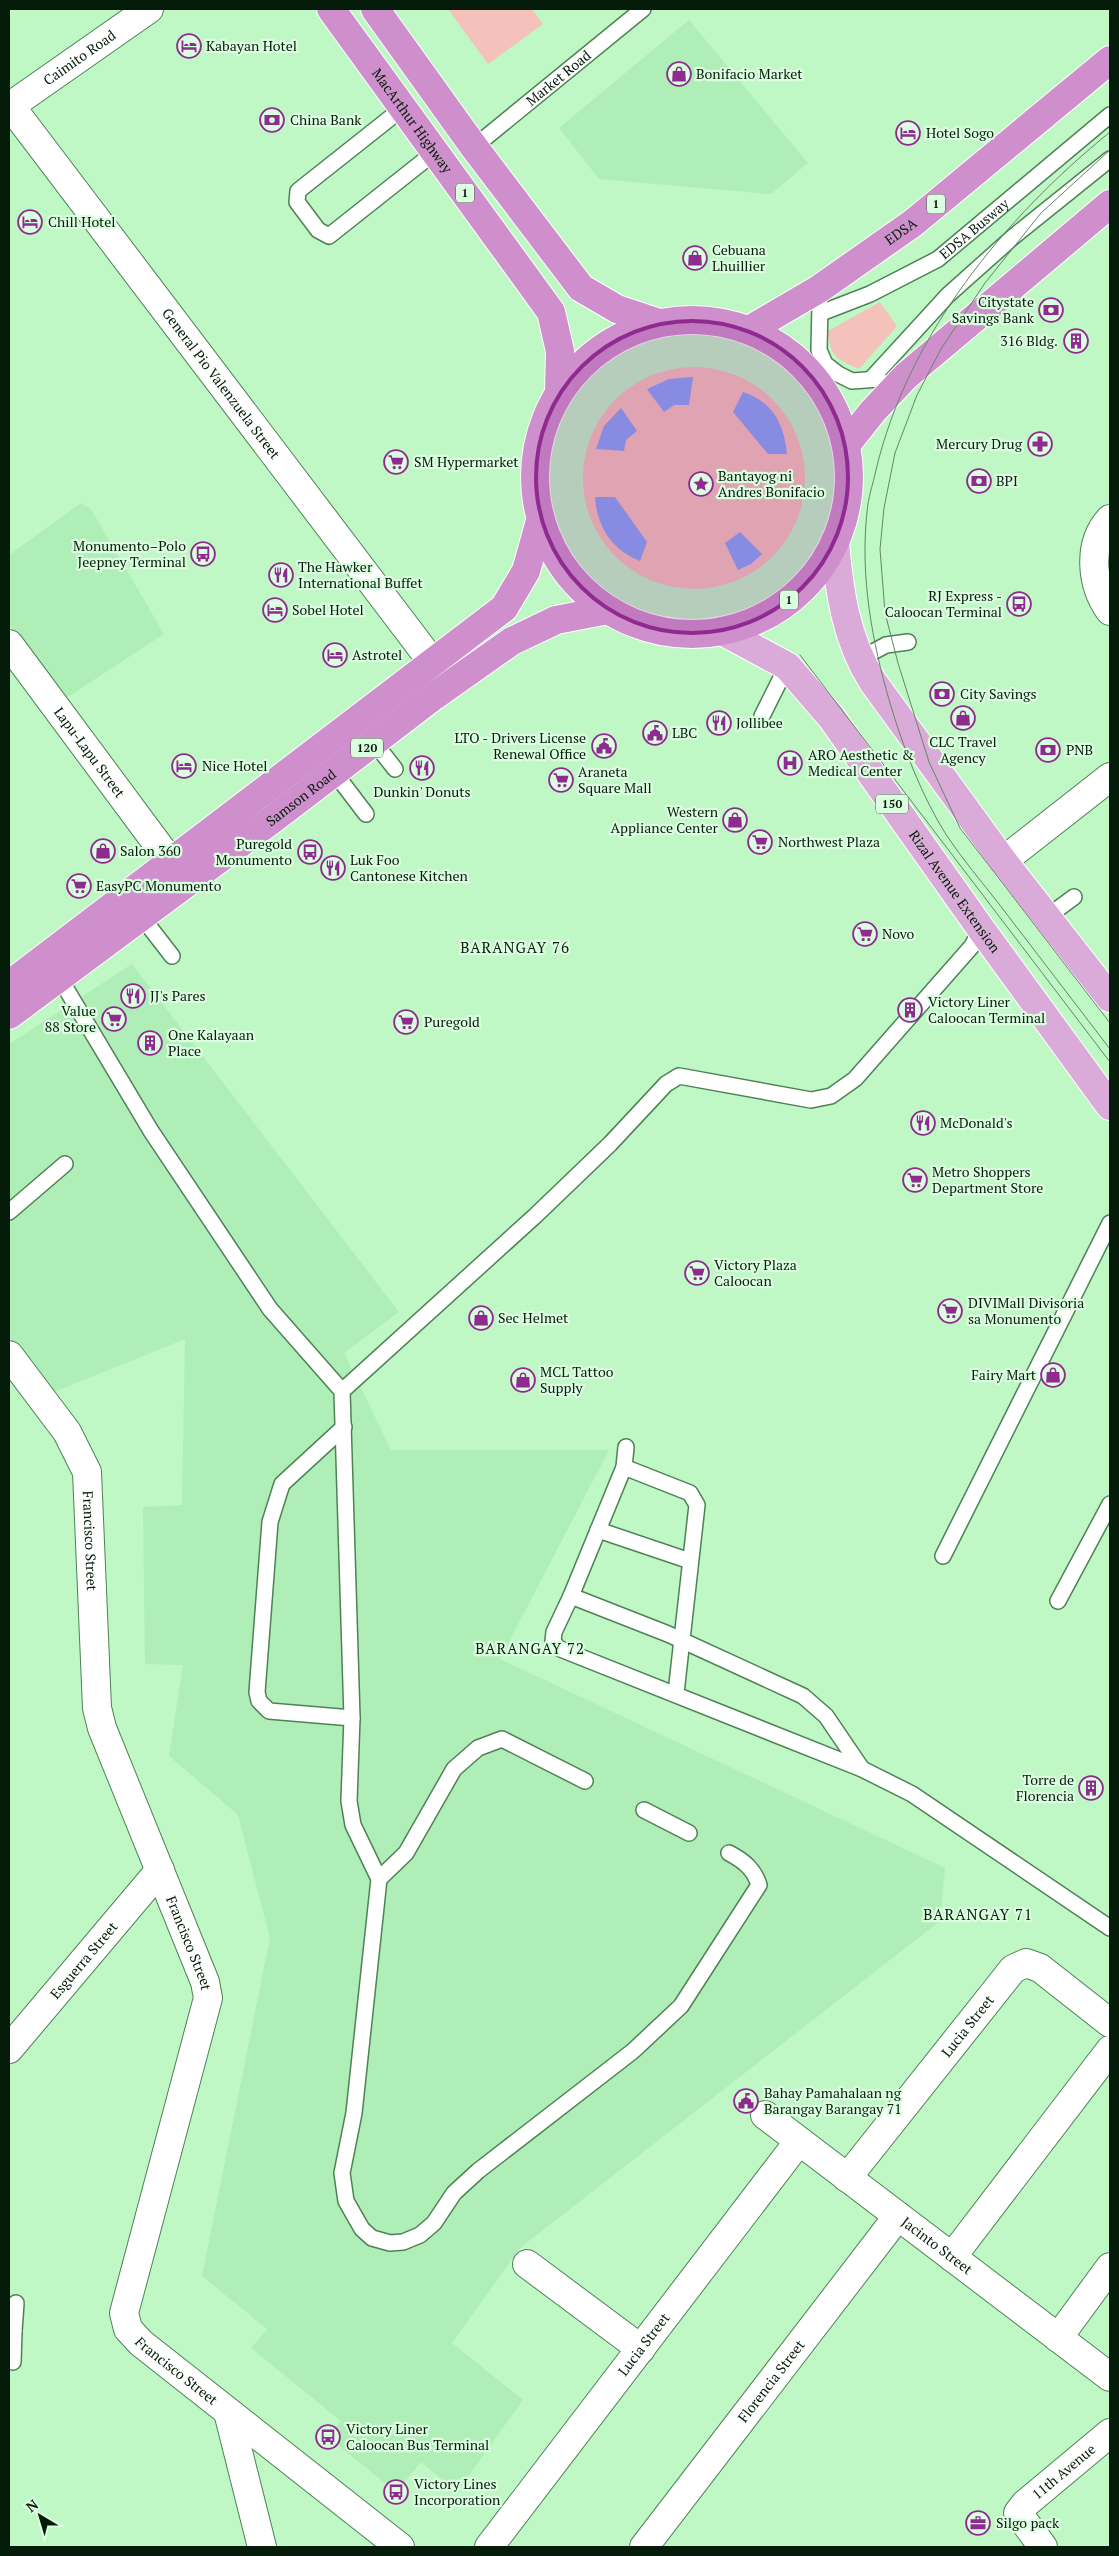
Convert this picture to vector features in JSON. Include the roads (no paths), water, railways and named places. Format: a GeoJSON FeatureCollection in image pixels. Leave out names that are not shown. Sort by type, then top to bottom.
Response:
{"type":"FeatureCollection","features":[{"type":"Feature","properties":{"kind":"highway","name":"MacArthur Highway"},"geometry":{"type":"LineString","coordinates":[[331,9],[551,312],[560,351],[559,393]]}},
{"type":"Feature","properties":{"kind":"highway","name":"1"},"geometry":{"type":"LineString","coordinates":[[375,9],[474,147],[581,288],[617,309],[659,323]]}},
{"type":"Feature","properties":{"kind":"highway","name":"EDSA"},"geometry":{"type":"LineString","coordinates":[[749,330],[820,301],[1110,60]]}},
{"type":"Feature","properties":{"kind":"highway"},"geometry":{"type":"LineString","coordinates":[[846,445],[873,411],[906,376],[1110,204]]}},
{"type":"Feature","properties":{"kind":"highway","name":"1"},"geometry":{"type":"LineString","coordinates":[[705,320],[749,330],[770,340],[792,355],[811,374],[835,411],[846,445],[849,469],[848,494],[844,518],[835,541],[823,563],[790,600],[769,614],[722,631],[692,634],[663,632],[634,624],[593,600],[568,576],[554,552],[540,521],[536,499],[536,455],[548,413],[559,393],[574,373],[592,356],[636,331],[659,323],[705,320]]}},
{"type":"Feature","properties":{"kind":"highway","name":"Samson Road"},"geometry":{"type":"LineString","coordinates":[[9,985],[504,608],[526,571],[540,521]]}},
{"type":"Feature","properties":{"kind":"highway","name":"Samson Road"},"geometry":{"type":"LineString","coordinates":[[9,1014],[434,696],[512,641],[556,620],[608,610]]}},
{"type":"Feature","properties":{"kind":"main road"},"geometry":{"type":"LineString","coordinates":[[835,541],[838,580],[858,660],[1003,862],[1110,998]]}},
{"type":"Feature","properties":{"kind":"main road","name":"Rizal Avenue Extension"},"geometry":{"type":"LineString","coordinates":[[722,631],[786,666],[831,717],[981,929],[1110,1106]]}},
{"type":"Feature","properties":{"kind":"street","name":"Caimito Road"},"geometry":{"type":"LineString","coordinates":[[9,105],[149,9]]}},
{"type":"Feature","properties":{"kind":"street","name":"General Pio Valenzuela Street"},"geometry":{"type":"LineString","coordinates":[[9,105],[433,663]]}},
{"type":"Feature","properties":{"kind":"street"},"geometry":{"type":"LineString","coordinates":[[1110,519],[1097,540],[1094,558],[1095,578],[1102,600],[1110,611]]}},
{"type":"Feature","properties":{"kind":"street","name":"Lapu-Lapu Street"},"geometry":{"type":"LineString","coordinates":[[9,644],[170,861]]}},
{"type":"Feature","properties":{"kind":"street"},"geometry":{"type":"LineString","coordinates":[[1003,862],[1110,777]]}},
{"type":"Feature","properties":{"kind":"street","name":"Francisco Street"},"geometry":{"type":"LineString","coordinates":[[13,1370],[67,1432],[87,1472],[97,1708],[102,1728],[205,1982],[208,1998],[124,2313],[128,2329],[141,2343],[400,2547]]}},
{"type":"Feature","properties":{"kind":"street","name":"Esguerra Street"},"geometry":{"type":"LineString","coordinates":[[9,2049],[160,1870]]}},
{"type":"Feature","properties":{"kind":"street","name":"Lucia Street"},"geometry":{"type":"LineString","coordinates":[[848,2178],[1013,1969],[1026,1963],[1040,1968],[1110,2023]]}},
{"type":"Feature","properties":{"kind":"street"},"geometry":{"type":"LineString","coordinates":[[952,2258],[1110,2050]]}},
{"type":"Feature","properties":{"kind":"street","name":"Jacinto Street"},"geometry":{"type":"LineString","coordinates":[[765,2115],[1110,2377]]}},
{"type":"Feature","properties":{"kind":"street","name":"Lucia Street"},"geometry":{"type":"LineString","coordinates":[[489,2547],[800,2141]]}},
{"type":"Feature","properties":{"kind":"street","name":"Florencia Street"},"geometry":{"type":"LineString","coordinates":[[644,2547],[898,2216]]}},
{"type":"Feature","properties":{"kind":"street"},"geometry":{"type":"LineString","coordinates":[[527,2264],[641,2349]]}},
{"type":"Feature","properties":{"kind":"street"},"geometry":{"type":"LineString","coordinates":[[1058,2338],[1110,2268]]}},
{"type":"Feature","properties":{"kind":"street"},"geometry":{"type":"LineString","coordinates":[[228,2412],[262,2547]]}},
{"type":"Feature","properties":{"kind":"street","name":"11th Avenue"},"geometry":{"type":"LineString","coordinates":[[1043,2547],[1018,2513],[1025,2504],[1110,2433]]}},
{"type":"Feature","properties":{"kind":"lane","name":"Market Road"},"geometry":{"type":"LineString","coordinates":[[474,147],[643,9]]}},
{"type":"Feature","properties":{"kind":"lane"},"geometry":{"type":"LineString","coordinates":[[404,107],[298,191],[298,202],[318,230],[329,236],[435,152]]}},
{"type":"Feature","properties":{"kind":"lane","name":"EDSA Busway"},"geometry":{"type":"LineString","coordinates":[[820,301],[870,294],[938,259],[1110,116]]}},
{"type":"Feature","properties":{"kind":"lane"},"geometry":{"type":"LineString","coordinates":[[871,380],[948,295],[1013,237],[1110,159]]}},
{"type":"Feature","properties":{"kind":"lane"},"geometry":{"type":"LineString","coordinates":[[820,301],[819,350],[824,364],[852,381],[906,376]]}},
{"type":"Feature","properties":{"kind":"lane"},"geometry":{"type":"LineString","coordinates":[[858,660],[886,645],[908,642]]}},
{"type":"Feature","properties":{"kind":"lane"},"geometry":{"type":"LineString","coordinates":[[762,716],[786,666]]}},
{"type":"Feature","properties":{"kind":"lane"},"geometry":{"type":"LineString","coordinates":[[374,742],[395,769]]}},
{"type":"Feature","properties":{"kind":"lane"},"geometry":{"type":"LineString","coordinates":[[334,772],[366,814]]}},
{"type":"Feature","properties":{"kind":"lane"},"geometry":{"type":"LineString","coordinates":[[1047,917],[1074,897]]}},
{"type":"Feature","properties":{"kind":"lane"},"geometry":{"type":"LineString","coordinates":[[141,916],[172,956]]}},
{"type":"Feature","properties":{"kind":"lane"},"geometry":{"type":"LineString","coordinates":[[342,1391],[542,1210],[610,1144],[666,1084],[679,1076],[811,1100],[831,1096],[855,1080],[972,946],[981,929]]}},
{"type":"Feature","properties":{"kind":"lane"},"geometry":{"type":"LineString","coordinates":[[59,977],[151,1131],[264,1301],[342,1391],[352,1718],[349,1801],[353,1825],[379,1879],[354,2113],[342,2173],[346,2201],[362,2228],[372,2238],[390,2243],[402,2242],[420,2235],[434,2223],[454,2193],[478,2171],[634,2051],[681,2006],[759,1884],[751,1868],[743,1860],[729,1853]]}},
{"type":"Feature","properties":{"kind":"lane"},"geometry":{"type":"LineString","coordinates":[[9,1212],[64,1164]]}},
{"type":"Feature","properties":{"kind":"lane"},"geometry":{"type":"LineString","coordinates":[[943,1556],[1110,1223]]}},
{"type":"Feature","properties":{"kind":"lane"},"geometry":{"type":"LineString","coordinates":[[344,1427],[282,1484],[270,1522],[257,1692],[259,1701],[269,1710],[352,1718]]}},
{"type":"Feature","properties":{"kind":"lane"},"geometry":{"type":"LineString","coordinates":[[626,1447],[624,1467],[571,1596],[554,1632],[553,1641],[558,1648],[676,1693],[862,1769],[920,1799],[1110,1928]]}},
{"type":"Feature","properties":{"kind":"lane"},"geometry":{"type":"LineString","coordinates":[[624,1467],[690,1493],[697,1505],[676,1693]]}},
{"type":"Feature","properties":{"kind":"lane"},"geometry":{"type":"LineString","coordinates":[[1058,1602],[1110,1504]]}},
{"type":"Feature","properties":{"kind":"lane"},"geometry":{"type":"LineString","coordinates":[[598,1530],[690,1562]]}},
{"type":"Feature","properties":{"kind":"lane"},"geometry":{"type":"LineString","coordinates":[[571,1596],[681,1640],[803,1696],[826,1716],[862,1769]]}},
{"type":"Feature","properties":{"kind":"lane"},"geometry":{"type":"LineString","coordinates":[[379,1879],[406,1853],[454,1769],[478,1748],[502,1739],[585,1781]]}},
{"type":"Feature","properties":{"kind":"lane"},"geometry":{"type":"LineString","coordinates":[[644,1810],[689,1833]]}},
{"type":"Feature","properties":{"kind":"lane"},"geometry":{"type":"LineString","coordinates":[[13,2362],[12,2331],[16,2303]]}},
{"type":"Feature","properties":{"kind":"water"},"geometry":{"type":"Polygon","coordinates":[[[693,377],[689,405],[674,405],[664,412],[647,389],[669,379],[693,377]]]}},
{"type":"Feature","properties":{"kind":"water"},"geometry":{"type":"Polygon","coordinates":[[[743,392],[762,402],[775,416],[783,433],[787,454],[768,454],[733,412],[743,392]]]}},
{"type":"Feature","properties":{"kind":"water"},"geometry":{"type":"Polygon","coordinates":[[[621,408],[637,431],[626,440],[624,451],[596,449],[604,426],[621,408]]]}},
{"type":"Feature","properties":{"kind":"water"},"geometry":{"type":"Polygon","coordinates":[[[595,497],[615,497],[647,542],[640,561],[621,551],[608,536],[599,518],[595,497]]]}},
{"type":"Feature","properties":{"kind":"water"},"geometry":{"type":"Polygon","coordinates":[[[740,532],[762,554],[751,564],[738,570],[725,543],[740,532]]]}},
{"type":"Feature","properties":{"kind":"tram line"},"geometry":{"type":"LineString","coordinates":[[1110,132],[1033,202],[998,241],[965,283],[936,326],[911,372],[891,420],[868,502],[865,536],[866,584],[878,656],[895,720],[929,805],[959,854],[1110,1049]]}},
{"type":"Feature","properties":{"kind":"tram line"},"geometry":{"type":"LineString","coordinates":[[1110,150],[1041,213],[985,283],[941,349],[917,395],[895,453],[884,508],[880,549],[885,613],[898,663],[929,762],[960,828],[1110,1023]]}},
{"type":"Feature","properties":{"kind":"tram line"},"geometry":{"type":"LineString","coordinates":[[800,655],[1110,1062]]}},
{"type":"Feature","properties":{"kind":"place","name":"Kabayan Hotel"},"geometry":{"type":"Point","coordinates":[189,46]}},
{"type":"Feature","properties":{"kind":"place","name":"Bonifacio Market"},"geometry":{"type":"Point","coordinates":[679,74]}},
{"type":"Feature","properties":{"kind":"place","name":"China Bank"},"geometry":{"type":"Point","coordinates":[272,120]}},
{"type":"Feature","properties":{"kind":"place","name":"Hotel Sogo"},"geometry":{"type":"Point","coordinates":[908,133]}},
{"type":"Feature","properties":{"kind":"place","name":"Chill Hotel"},"geometry":{"type":"Point","coordinates":[30,222]}},
{"type":"Feature","properties":{"kind":"place","name":"Cebuana Lhuillier"},"geometry":{"type":"Point","coordinates":[695,258]}},
{"type":"Feature","properties":{"kind":"place","name":"Citystate Savings Bank"},"geometry":{"type":"Point","coordinates":[1051,310]}},
{"type":"Feature","properties":{"kind":"place","name":"316 Bldg."},"geometry":{"type":"Point","coordinates":[1076,341]}},
{"type":"Feature","properties":{"kind":"place","name":"Mercury Drug"},"geometry":{"type":"Point","coordinates":[1040,444]}},
{"type":"Feature","properties":{"kind":"place","name":"SM Hypermarket"},"geometry":{"type":"Point","coordinates":[396,462]}},
{"type":"Feature","properties":{"kind":"place","name":"BPI"},"geometry":{"type":"Point","coordinates":[979,481]}},
{"type":"Feature","properties":{"kind":"place","name":"Bantayog ni Andres Bonifacio"},"geometry":{"type":"Point","coordinates":[701,484]}},
{"type":"Feature","properties":{"kind":"place","name":"Monumento–Polo Jeepney Terminal"},"geometry":{"type":"Point","coordinates":[203,554]}},
{"type":"Feature","properties":{"kind":"place","name":"The Hawker International Buffet"},"geometry":{"type":"Point","coordinates":[281,575]}},
{"type":"Feature","properties":{"kind":"place","name":"RJ Express - Caloocan Terminal"},"geometry":{"type":"Point","coordinates":[1019,604]}},
{"type":"Feature","properties":{"kind":"place","name":"Sobel Hotel"},"geometry":{"type":"Point","coordinates":[275,610]}},
{"type":"Feature","properties":{"kind":"place","name":"Astrotel"},"geometry":{"type":"Point","coordinates":[335,655]}},
{"type":"Feature","properties":{"kind":"place","name":"City Savings"},"geometry":{"type":"Point","coordinates":[942,694]}},
{"type":"Feature","properties":{"kind":"place","name":"CLC Travel Agency"},"geometry":{"type":"Point","coordinates":[963,718]}},
{"type":"Feature","properties":{"kind":"place","name":"Jollibee"},"geometry":{"type":"Point","coordinates":[719,723]}},
{"type":"Feature","properties":{"kind":"place","name":"LBC"},"geometry":{"type":"Point","coordinates":[655,733]}},
{"type":"Feature","properties":{"kind":"place","name":"LTO - Drivers License Renewal Office"},"geometry":{"type":"Point","coordinates":[604,746]}},
{"type":"Feature","properties":{"kind":"place","name":"PNB"},"geometry":{"type":"Point","coordinates":[1048,750]}},
{"type":"Feature","properties":{"kind":"place","name":"ARO Aesthetic & Medical Center"},"geometry":{"type":"Point","coordinates":[790,763]}},
{"type":"Feature","properties":{"kind":"place","name":"Nice Hotel"},"geometry":{"type":"Point","coordinates":[184,766]}},
{"type":"Feature","properties":{"kind":"place","name":"Dunkin' Donuts"},"geometry":{"type":"Point","coordinates":[422,768]}},
{"type":"Feature","properties":{"kind":"place","name":"Araneta Square Mall"},"geometry":{"type":"Point","coordinates":[561,780]}},
{"type":"Feature","properties":{"kind":"place","name":"Western Appliance Center"},"geometry":{"type":"Point","coordinates":[735,820]}},
{"type":"Feature","properties":{"kind":"place","name":"Northwest Plaza"},"geometry":{"type":"Point","coordinates":[760,842]}},
{"type":"Feature","properties":{"kind":"place","name":"Salon 360"},"geometry":{"type":"Point","coordinates":[103,851]}},
{"type":"Feature","properties":{"kind":"place","name":"Puregold Monumento"},"geometry":{"type":"Point","coordinates":[310,852]}},
{"type":"Feature","properties":{"kind":"place","name":"Luk Foo Cantonese Kitchen"},"geometry":{"type":"Point","coordinates":[333,868]}},
{"type":"Feature","properties":{"kind":"place","name":"EasyPC Monumento"},"geometry":{"type":"Point","coordinates":[79,886]}},
{"type":"Feature","properties":{"kind":"place","name":"Novo"},"geometry":{"type":"Point","coordinates":[865,934]}},
{"type":"Feature","properties":{"kind":"place","name":"JJ's Pares"},"geometry":{"type":"Point","coordinates":[133,996]}},
{"type":"Feature","properties":{"kind":"place","name":"Victory Liner Caloocan Terminal"},"geometry":{"type":"Point","coordinates":[910,1010]}},
{"type":"Feature","properties":{"kind":"place","name":"Value 88 Store"},"geometry":{"type":"Point","coordinates":[114,1019]}},
{"type":"Feature","properties":{"kind":"place","name":"Puregold"},"geometry":{"type":"Point","coordinates":[406,1022]}},
{"type":"Feature","properties":{"kind":"place","name":"One Kalayaan Place"},"geometry":{"type":"Point","coordinates":[150,1043]}},
{"type":"Feature","properties":{"kind":"place","name":"McDonald's"},"geometry":{"type":"Point","coordinates":[923,1123]}},
{"type":"Feature","properties":{"kind":"place","name":"Metro Shoppers Department Store"},"geometry":{"type":"Point","coordinates":[915,1180]}},
{"type":"Feature","properties":{"kind":"place","name":"Victory Plaza Caloocan"},"geometry":{"type":"Point","coordinates":[697,1273]}},
{"type":"Feature","properties":{"kind":"place","name":"DIVIMall Divisoria sa Monumento"},"geometry":{"type":"Point","coordinates":[950,1311]}},
{"type":"Feature","properties":{"kind":"place","name":"Sec Helmet"},"geometry":{"type":"Point","coordinates":[481,1318]}},
{"type":"Feature","properties":{"kind":"place","name":"Fairy Mart"},"geometry":{"type":"Point","coordinates":[1053,1375]}},
{"type":"Feature","properties":{"kind":"place","name":"MCL Tattoo Supply"},"geometry":{"type":"Point","coordinates":[523,1380]}},
{"type":"Feature","properties":{"kind":"place","name":"Torre de Florencia"},"geometry":{"type":"Point","coordinates":[1091,1788]}},
{"type":"Feature","properties":{"kind":"place","name":"Bahay Pamahalaan ng Barangay Barangay 71"},"geometry":{"type":"Point","coordinates":[746,2101]}},
{"type":"Feature","properties":{"kind":"place","name":"Victory Liner Caloocan Bus Terminal"},"geometry":{"type":"Point","coordinates":[328,2437]}},
{"type":"Feature","properties":{"kind":"place","name":"Victory Lines Incorporation"},"geometry":{"type":"Point","coordinates":[396,2492]}},
{"type":"Feature","properties":{"kind":"place","name":"Silgo pack"},"geometry":{"type":"Point","coordinates":[978,2523]}},
{"type":"Feature","properties":{"kind":"district","name":"BARANGAY 76"},"geometry":{"type":"Point","coordinates":[515,948]}},
{"type":"Feature","properties":{"kind":"district","name":"BARANGAY 72"},"geometry":{"type":"Point","coordinates":[530,1649]}},
{"type":"Feature","properties":{"kind":"district","name":"BARANGAY 71"},"geometry":{"type":"Point","coordinates":[978,1915]}}]}
